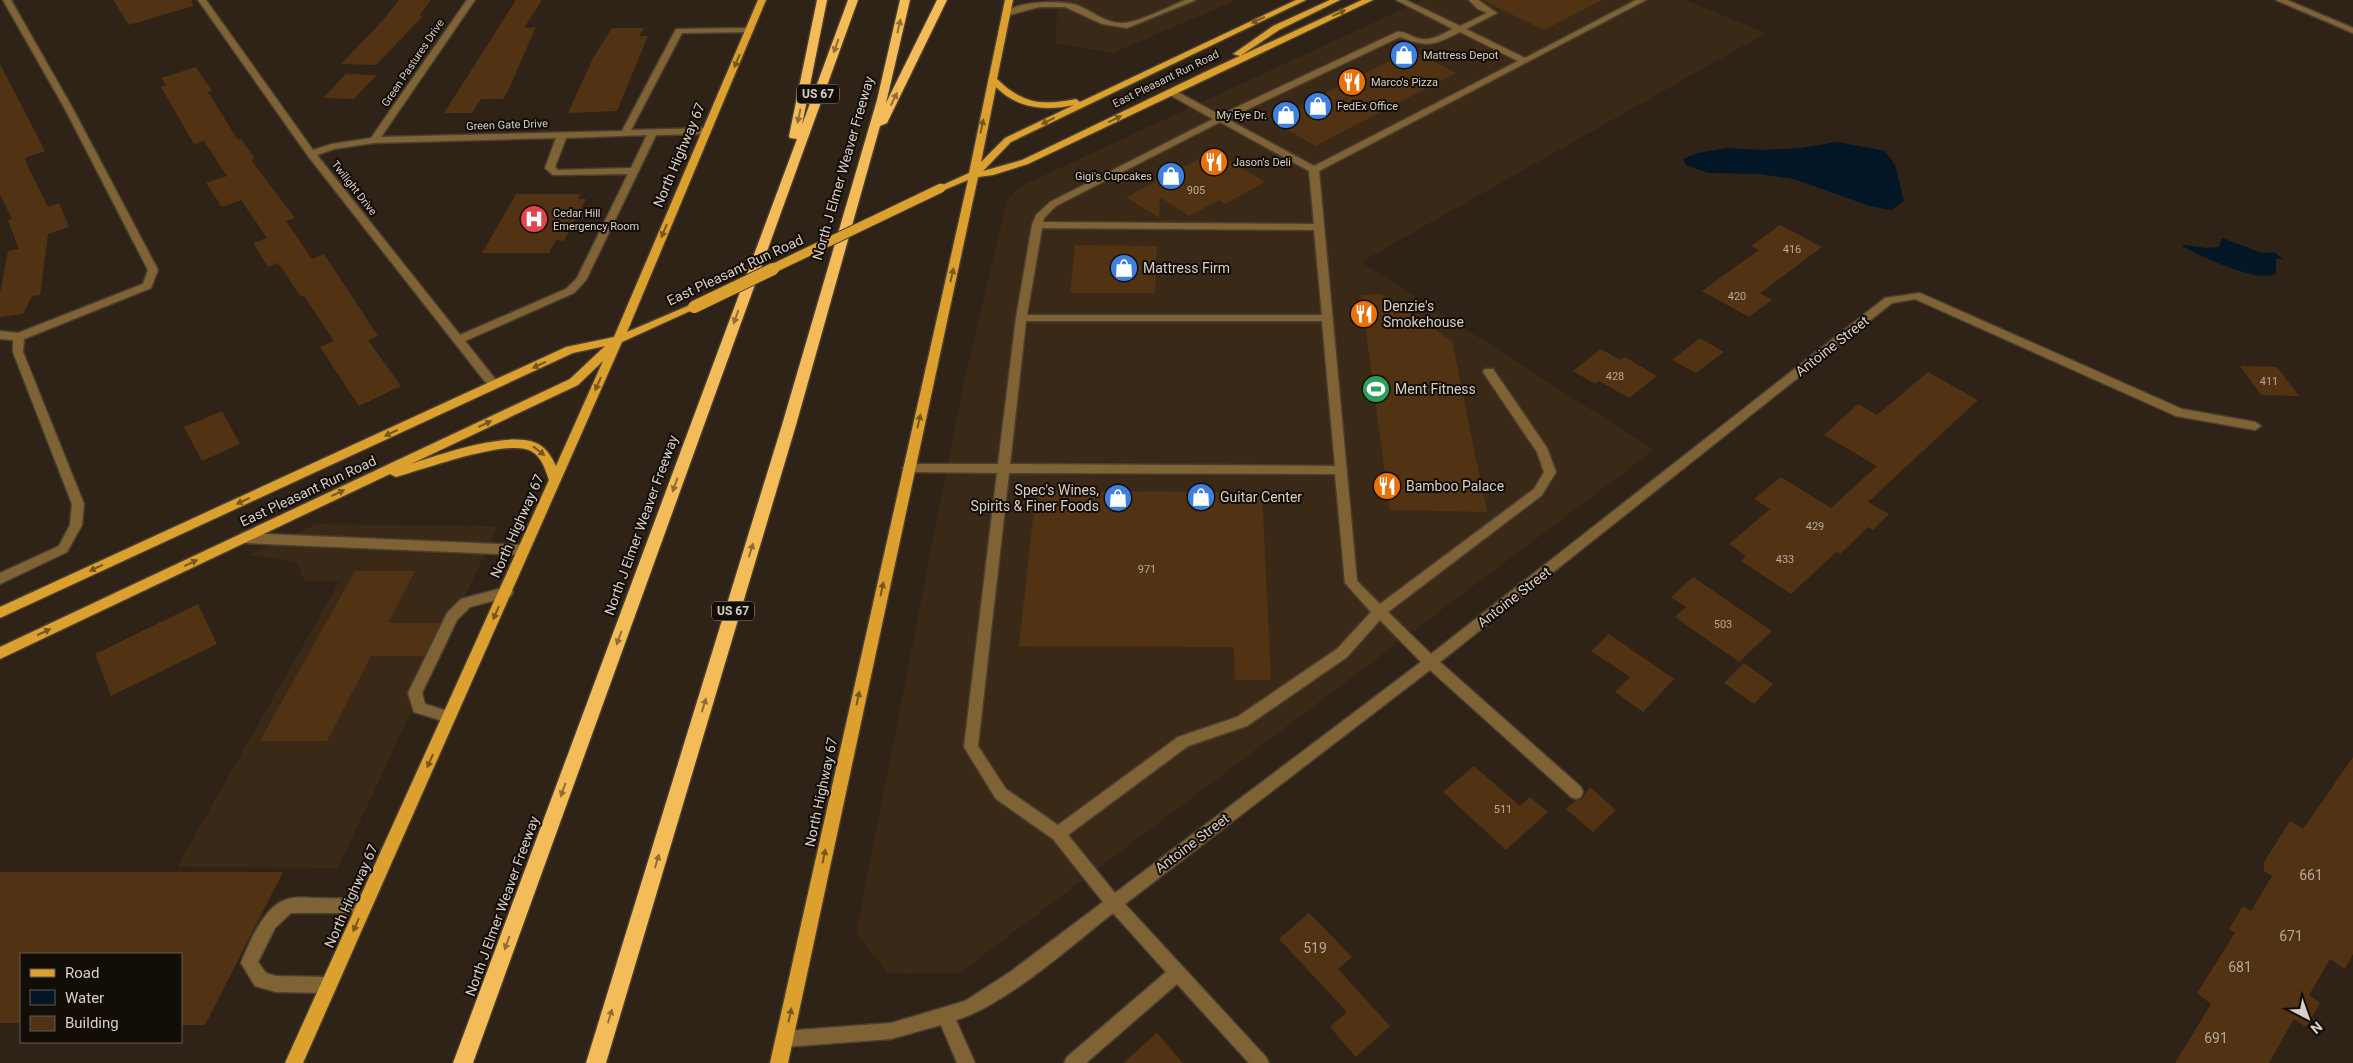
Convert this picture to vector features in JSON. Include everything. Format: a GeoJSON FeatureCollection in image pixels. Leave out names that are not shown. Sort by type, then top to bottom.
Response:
{"type":"FeatureCollection","features":[{"type":"Feature","properties":{"kind":"highway"},"geometry":{"type":"LineString","coordinates":[[783,189],[822,0]]}},
{"type":"Feature","properties":{"kind":"highway","name":"North J Elmer Weaver Freeway"},"geometry":{"type":"LineString","coordinates":[[463,1063],[853,0]]}},
{"type":"Feature","properties":{"kind":"highway","name":"North J Elmer Weaver Freeway"},"geometry":{"type":"LineString","coordinates":[[596,1063],[789,425],[882,100],[905,0]]}},
{"type":"Feature","properties":{"kind":"highway"},"geometry":{"type":"LineString","coordinates":[[865,158],[942,0]]}},
{"type":"Feature","properties":{"kind":"main road","name":"North Highway 67"},"geometry":{"type":"LineString","coordinates":[[294,1063],[618,340],[706,131],[730,80],[762,0]]}},
{"type":"Feature","properties":{"kind":"main road","name":"North Highway 67"},"geometry":{"type":"LineString","coordinates":[[780,1063],[908,468],[974,174],[1009,0]]}},
{"type":"Feature","properties":{"kind":"main road","name":"East Pleasant Run Road"},"geometry":{"type":"LineString","coordinates":[[0,612],[570,350],[618,340],[694,307],[941,188],[974,174],[1008,140],[1302,0]]}},
{"type":"Feature","properties":{"kind":"main road"},"geometry":{"type":"LineString","coordinates":[[1208,74],[1276,28],[1336,0]]}},
{"type":"Feature","properties":{"kind":"main road","name":"East Pleasant Run Road"},"geometry":{"type":"LineString","coordinates":[[974,174],[990,174],[1025,162],[1368,0]]}},
{"type":"Feature","properties":{"kind":"main road"},"geometry":{"type":"LineString","coordinates":[[992,79],[1017,101],[1039,106],[1062,105],[1098,96]]}},
{"type":"Feature","properties":{"kind":"main road","name":"East Pleasant Run Road"},"geometry":{"type":"LineString","coordinates":[[0,653],[574,382],[618,340]]}},
{"type":"Feature","properties":{"kind":"main road"},"geometry":{"type":"LineString","coordinates":[[358,484],[498,444],[531,445],[548,458],[554,480]]}},
{"type":"Feature","properties":{"kind":"street"},"geometry":{"type":"LineString","coordinates":[[0,335],[19,337],[147,286],[153,270],[68,109],[7,0]]}},
{"type":"Feature","properties":{"kind":"street","name":"Twilight Drive"},"geometry":{"type":"LineString","coordinates":[[202,0],[311,154],[494,385]]}},
{"type":"Feature","properties":{"kind":"street","name":"Green Pastures Drive"},"geometry":{"type":"LineString","coordinates":[[374,140],[471,0]]}},
{"type":"Feature","properties":{"kind":"street"},"geometry":{"type":"LineString","coordinates":[[1075,0],[1118,26]]}},
{"type":"Feature","properties":{"kind":"street"},"geometry":{"type":"LineString","coordinates":[[1006,14],[1027,5],[1061,1],[1102,22],[1118,26],[1134,24],[1192,0]]}},
{"type":"Feature","properties":{"kind":"street"},"geometry":{"type":"LineString","coordinates":[[1400,0],[1525,61]]}},
{"type":"Feature","properties":{"kind":"street"},"geometry":{"type":"LineString","coordinates":[[1260,1063],[1114,903],[1058,834],[1001,794],[971,747],[1020,318],[1039,217],[1053,204],[1220,119],[1400,34],[1417,42],[1434,42],[1493,13],[1481,7],[1473,0]]}},
{"type":"Feature","properties":{"kind":"street"},"geometry":{"type":"LineString","coordinates":[[1314,170],[1642,0]]}},
{"type":"Feature","properties":{"kind":"street"},"geometry":{"type":"LineString","coordinates":[[2280,0],[2353,31]]}},
{"type":"Feature","properties":{"kind":"street"},"geometry":{"type":"LineString","coordinates":[[625,133],[679,31],[750,30]]}},
{"type":"Feature","properties":{"kind":"street"},"geometry":{"type":"LineString","coordinates":[[1171,92],[1314,170]]}},
{"type":"Feature","properties":{"kind":"street","name":"Green Gate Drive"},"geometry":{"type":"LineString","coordinates":[[311,154],[332,147],[374,140],[706,131]]}},
{"type":"Feature","properties":{"kind":"street"},"geometry":{"type":"LineString","coordinates":[[459,340],[570,291],[581,280],[653,132]]}},
{"type":"Feature","properties":{"kind":"street"},"geometry":{"type":"LineString","coordinates":[[562,135],[550,168],[556,173],[635,170]]}},
{"type":"Feature","properties":{"kind":"street"},"geometry":{"type":"LineString","coordinates":[[1314,170],[1340,470],[1352,583],[1430,662],[1576,792]]}},
{"type":"Feature","properties":{"kind":"street"},"geometry":{"type":"LineString","coordinates":[[1038,225],[1319,227]]}},
{"type":"Feature","properties":{"kind":"street","name":"Antoine Street"},"geometry":{"type":"LineString","coordinates":[[784,1039],[891,1031],[968,1008],[1016,978],[1430,662],[1889,300],[1916,295],[2180,413],[2254,426]]}},
{"type":"Feature","properties":{"kind":"street"},"geometry":{"type":"LineString","coordinates":[[1020,318],[1327,318]]}},
{"type":"Feature","properties":{"kind":"street"},"geometry":{"type":"LineString","coordinates":[[0,579],[63,549],[76,525],[78,504],[18,352],[19,337]]}},
{"type":"Feature","properties":{"kind":"street"},"geometry":{"type":"LineString","coordinates":[[1058,834],[1183,742],[1242,722],[1342,653],[1380,611],[1538,492],[1550,472],[1543,451],[1489,372]]}},
{"type":"Feature","properties":{"kind":"street"},"geometry":{"type":"LineString","coordinates":[[908,468],[1340,470]]}},
{"type":"Feature","properties":{"kind":"street"},"geometry":{"type":"LineString","coordinates":[[244,538],[524,550]]}},
{"type":"Feature","properties":{"kind":"street"},"geometry":{"type":"LineString","coordinates":[[449,716],[419,708],[415,693],[452,617],[466,603],[506,592]]}},
{"type":"Feature","properties":{"kind":"street"},"geometry":{"type":"LineString","coordinates":[[329,985],[276,984],[261,980],[249,963],[269,923],[288,906],[317,904],[364,906]]}},
{"type":"Feature","properties":{"kind":"street"},"geometry":{"type":"LineString","coordinates":[[1073,1063],[1178,973]]}},
{"type":"Feature","properties":{"kind":"street"},"geometry":{"type":"LineString","coordinates":[[945,1015],[966,1063]]}},
{"type":"Feature","properties":{"kind":"shaded area"},"geometry":{"type":"Polygon","coordinates":[[[1057,0],[1237,0],[1113,53],[1056,43],[1057,0]]]}},
{"type":"Feature","properties":{"kind":"shaded area"},"geometry":{"type":"Polygon","coordinates":[[[1422,0],[1686,0],[1766,33],[1361,262],[1654,450],[958,974],[888,973],[856,934],[963,386],[1007,200],[1019,187],[1422,0]]]}},
{"type":"Feature","properties":{"kind":"shaded area"},"geometry":{"type":"Polygon","coordinates":[[[316,524],[498,526],[338,868],[177,867],[339,582],[304,581],[298,563],[250,555],[316,524]]]}},
{"type":"Feature","properties":{"kind":"water"},"geometry":{"type":"Polygon","coordinates":[[[1837,142],[1885,151],[1895,165],[1904,201],[1891,210],[1870,206],[1794,179],[1759,174],[1708,173],[1686,165],[1683,159],[1698,153],[1727,148],[1762,150],[1801,148],[1837,142]]]}},
{"type":"Feature","properties":{"kind":"water"},"geometry":{"type":"Polygon","coordinates":[[[2222,238],[2259,252],[2275,253],[2283,259],[2276,259],[2276,274],[2265,276],[2246,273],[2211,260],[2182,246],[2219,247],[2222,238]]]}},
{"type":"Feature","properties":{"kind":"building"},"geometry":{"type":"Polygon","coordinates":[[[113,0],[192,0],[193,6],[129,25],[113,0]]]}},
{"type":"Feature","properties":{"kind":"building"},"geometry":{"type":"Polygon","coordinates":[[[399,0],[431,0],[419,16],[423,16],[376,65],[341,64],[385,18],[399,0]]]}},
{"type":"Feature","properties":{"kind":"building"},"geometry":{"type":"Polygon","coordinates":[[[516,0],[542,0],[524,28],[536,27],[507,93],[503,99],[481,99],[472,113],[444,113],[516,0]]]}},
{"type":"Feature","properties":{"kind":"building"},"geometry":{"type":"Polygon","coordinates":[[[1482,0],[1602,0],[1544,30],[1482,0]]]}},
{"type":"Feature","properties":{"kind":"building"},"geometry":{"type":"Polygon","coordinates":[[[612,28],[644,28],[639,36],[648,36],[617,111],[568,113],[593,58],[612,28]]]}},
{"type":"Feature","properties":{"kind":"building"},"geometry":{"type":"Polygon","coordinates":[[[1412,50],[1456,73],[1315,146],[1271,120],[1412,50]]]}},
{"type":"Feature","properties":{"kind":"building"},"geometry":{"type":"Polygon","coordinates":[[[0,64],[45,151],[25,158],[29,169],[48,207],[59,203],[69,227],[48,234],[40,295],[32,296],[23,314],[0,317],[0,293],[8,251],[19,249],[8,220],[12,219],[0,195],[0,64]]]}},
{"type":"Feature","properties":{"kind":"building"},"geometry":{"type":"Polygon","coordinates":[[[196,67],[212,91],[208,92],[238,140],[241,139],[255,159],[251,160],[295,218],[286,221],[312,259],[324,254],[378,336],[368,340],[401,386],[359,406],[320,347],[334,341],[304,296],[301,297],[278,263],[268,267],[253,243],[267,238],[241,200],[222,207],[206,183],[227,176],[204,141],[194,144],[161,87],[166,85],[161,78],[196,67]]]}},
{"type":"Feature","properties":{"kind":"building"},"geometry":{"type":"Polygon","coordinates":[[[346,74],[377,75],[354,99],[323,98],[346,74]]]}},
{"type":"Feature","properties":{"kind":"building"},"geometry":{"type":"Polygon","coordinates":[[[1214,151],[1265,182],[1225,204],[1219,200],[1189,216],[1160,197],[1159,218],[1126,197],[1214,151]]]}},
{"type":"Feature","properties":{"kind":"building","name":"Cedar Hill Emergency Room"},"geometry":{"type":"Polygon","coordinates":[[[516,194],[581,194],[578,199],[586,199],[564,241],[556,240],[549,253],[482,253],[516,194]]]}},
{"type":"Feature","properties":{"kind":"building"},"geometry":{"type":"Polygon","coordinates":[[[1780,225],[1822,247],[1760,293],[1772,300],[1749,317],[1702,291],[1759,250],[1751,246],[1780,225]]]}},
{"type":"Feature","properties":{"kind":"building"},"geometry":{"type":"Polygon","coordinates":[[[1075,245],[1157,246],[1155,293],[1070,293],[1075,245]]]}},
{"type":"Feature","properties":{"kind":"building"},"geometry":{"type":"Polygon","coordinates":[[[1381,294],[1452,341],[1487,512],[1390,510],[1361,295],[1381,294]]]}},
{"type":"Feature","properties":{"kind":"building"},"geometry":{"type":"Polygon","coordinates":[[[1700,338],[1724,352],[1696,373],[1672,360],[1700,338]]]}},
{"type":"Feature","properties":{"kind":"building"},"geometry":{"type":"Polygon","coordinates":[[[1601,349],[1620,360],[1625,357],[1657,376],[1629,398],[1599,381],[1595,384],[1573,371],[1601,349]]]}},
{"type":"Feature","properties":{"kind":"building"},"geometry":{"type":"Polygon","coordinates":[[[2240,366],[2277,367],[2299,396],[2261,395],[2240,366]]]}},
{"type":"Feature","properties":{"kind":"building"},"geometry":{"type":"Polygon","coordinates":[[[1928,372],[1978,400],[1868,502],[1889,514],[1873,530],[1868,527],[1840,554],[1836,552],[1791,594],[1741,561],[1746,556],[1729,544],[1770,509],[1754,499],[1781,477],[1831,508],[1877,466],[1824,435],[1858,404],[1877,415],[1928,372]]]}},
{"type":"Feature","properties":{"kind":"building"},"geometry":{"type":"Polygon","coordinates":[[[222,411],[240,444],[202,461],[184,427],[222,411]]]}},
{"type":"Feature","properties":{"kind":"building"},"geometry":{"type":"Polygon","coordinates":[[[1036,491],[1262,492],[1271,680],[1235,680],[1234,647],[1019,646],[1036,491]]]}},
{"type":"Feature","properties":{"kind":"building"},"geometry":{"type":"Polygon","coordinates":[[[355,571],[415,571],[388,623],[440,623],[424,656],[371,656],[327,741],[260,741],[355,571]]]}},
{"type":"Feature","properties":{"kind":"building"},"geometry":{"type":"Polygon","coordinates":[[[1693,577],[1772,631],[1739,662],[1675,617],[1686,607],[1671,597],[1693,577]]]}},
{"type":"Feature","properties":{"kind":"building"},"geometry":{"type":"Polygon","coordinates":[[[198,604],[217,644],[111,696],[95,654],[198,604]]]}},
{"type":"Feature","properties":{"kind":"building"},"geometry":{"type":"Polygon","coordinates":[[[1609,634],[1674,679],[1643,712],[1615,692],[1630,677],[1591,651],[1609,634]]]}},
{"type":"Feature","properties":{"kind":"building"},"geometry":{"type":"Polygon","coordinates":[[[1744,663],[1773,684],[1754,704],[1724,683],[1744,663]]]}},
{"type":"Feature","properties":{"kind":"building"},"geometry":{"type":"Polygon","coordinates":[[[2353,757],[2353,954],[2345,969],[2330,959],[2309,995],[2320,1003],[2306,1027],[2294,1019],[2269,1063],[2175,1063],[2211,1004],[2197,993],[2235,933],[2229,929],[2243,906],[2251,911],[2272,876],[2264,871],[2264,862],[2290,821],[2303,829],[2353,757]]]}},
{"type":"Feature","properties":{"kind":"building"},"geometry":{"type":"Polygon","coordinates":[[[1474,766],[1520,806],[1530,797],[1548,812],[1506,850],[1443,792],[1474,766]]]}},
{"type":"Feature","properties":{"kind":"building"},"geometry":{"type":"Polygon","coordinates":[[[1590,787],[1616,810],[1593,832],[1566,809],[1575,801],[1582,799],[1590,787]]]}},
{"type":"Feature","properties":{"kind":"building"},"geometry":{"type":"Polygon","coordinates":[[[0,872],[283,872],[205,1025],[182,1025],[182,953],[20,953],[20,1023],[0,1023],[0,872]]]}},
{"type":"Feature","properties":{"kind":"building"},"geometry":{"type":"Polygon","coordinates":[[[1309,913],[1352,957],[1338,969],[1390,1026],[1356,1057],[1330,1027],[1347,1012],[1279,939],[1309,913]]]}},
{"type":"Feature","properties":{"kind":"building"},"geometry":{"type":"Polygon","coordinates":[[[1157,1033],[1183,1063],[1123,1063],[1157,1033]]]}},
{"type":"Feature","properties":{"kind":"place","name":"Mattress Depot"},"geometry":{"type":"Point","coordinates":[1404,55]}},
{"type":"Feature","properties":{"kind":"place","name":"Marco's Pizza"},"geometry":{"type":"Point","coordinates":[1352,82]}},
{"type":"Feature","properties":{"kind":"place","name":"FedEx Office"},"geometry":{"type":"Point","coordinates":[1318,106]}},
{"type":"Feature","properties":{"kind":"place","name":"My Eye Dr."},"geometry":{"type":"Point","coordinates":[1286,115]}},
{"type":"Feature","properties":{"kind":"place","name":"Jason's Deli"},"geometry":{"type":"Point","coordinates":[1214,162]}},
{"type":"Feature","properties":{"kind":"place","name":"Gigi's Cupcakes"},"geometry":{"type":"Point","coordinates":[1171,176]}},
{"type":"Feature","properties":{"kind":"place","name":"Cedar Hill Emergency Room"},"geometry":{"type":"Point","coordinates":[534,219]}},
{"type":"Feature","properties":{"kind":"place","name":"Mattress Firm"},"geometry":{"type":"Point","coordinates":[1124,268]}},
{"type":"Feature","properties":{"kind":"place","name":"Denzie's Smokehouse"},"geometry":{"type":"Point","coordinates":[1364,314]}},
{"type":"Feature","properties":{"kind":"place","name":"Ment Fitness"},"geometry":{"type":"Point","coordinates":[1376,389]}},
{"type":"Feature","properties":{"kind":"place","name":"Bamboo Palace"},"geometry":{"type":"Point","coordinates":[1387,486]}},
{"type":"Feature","properties":{"kind":"place","name":"Guitar Center"},"geometry":{"type":"Point","coordinates":[1201,497]}},
{"type":"Feature","properties":{"kind":"place","name":"Spec's Wines, Spirits & Finer Foods"},"geometry":{"type":"Point","coordinates":[1118,498]}}]}
